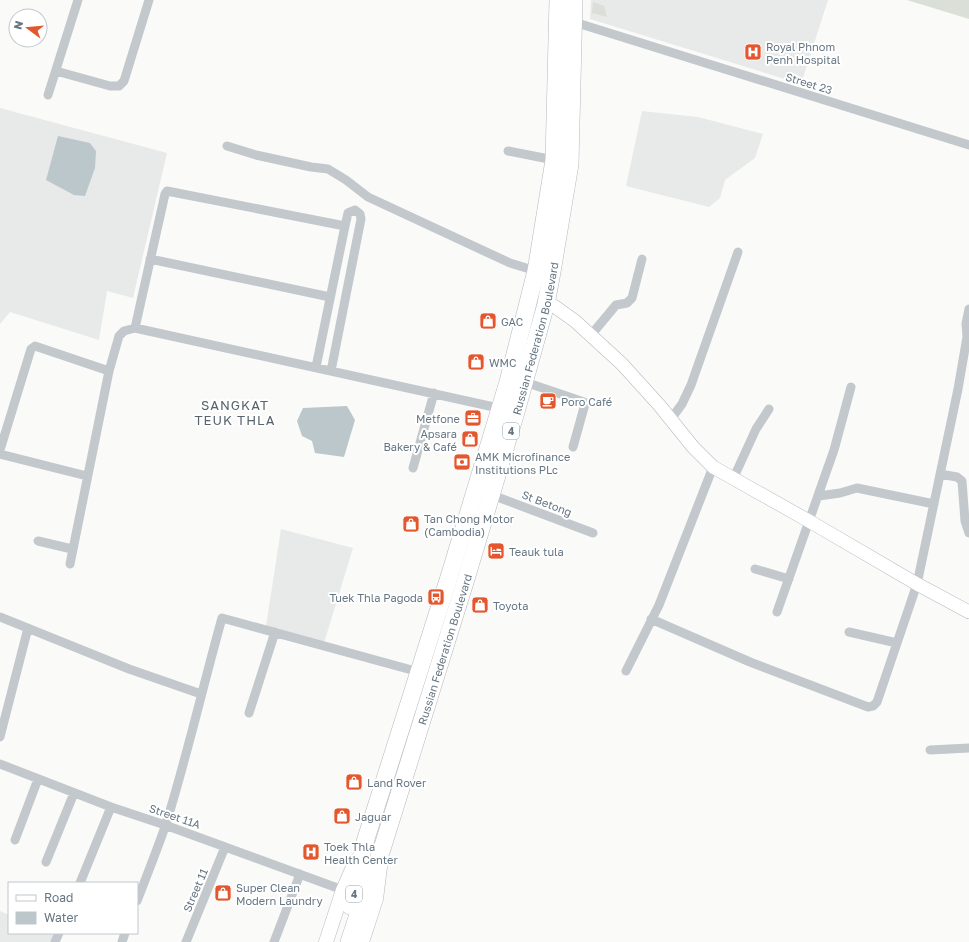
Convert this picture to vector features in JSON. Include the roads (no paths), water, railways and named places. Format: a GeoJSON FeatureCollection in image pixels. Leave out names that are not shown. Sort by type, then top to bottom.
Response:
{"type":"FeatureCollection","features":[{"type":"Feature","properties":{"kind":"highway","name":"Russian Federation Boulevard"},"geometry":{"type":"LineString","coordinates":[[349,942],[382,849],[492,495],[536,271],[554,160],[558,0]]}},
{"type":"Feature","properties":{"kind":"highway","name":"Russian Federation Boulevard"},"geometry":{"type":"LineString","coordinates":[[339,942],[354,895],[364,845],[419,672],[508,410],[525,382],[546,304],[570,164],[574,0]]}},
{"type":"Feature","properties":{"kind":"main road","name":"Russian Federation Boulevard"},"geometry":{"type":"LineString","coordinates":[[326,942],[343,890],[364,845]]}},
{"type":"Feature","properties":{"kind":"main road","name":"Russian Federation Boulevard"},"geometry":{"type":"LineString","coordinates":[[362,942],[376,899],[382,849]]}},
{"type":"Feature","properties":{"kind":"street"},"geometry":{"type":"LineString","coordinates":[[48,96],[78,0]]}},
{"type":"Feature","properties":{"kind":"street"},"geometry":{"type":"LineString","coordinates":[[56,71],[110,86],[119,86],[124,80],[149,0]]}},
{"type":"Feature","properties":{"kind":"street","name":"Street 23"},"geometry":{"type":"LineString","coordinates":[[574,22],[969,145]]}},
{"type":"Feature","properties":{"kind":"street"},"geometry":{"type":"LineString","coordinates":[[227,146],[256,155],[311,168],[328,169],[346,180],[368,197],[510,263],[536,271]]}},
{"type":"Feature","properties":{"kind":"street"},"geometry":{"type":"LineString","coordinates":[[508,151],[554,160]]}},
{"type":"Feature","properties":{"kind":"street"},"geometry":{"type":"LineString","coordinates":[[135,328],[165,194],[167,191],[345,226]]}},
{"type":"Feature","properties":{"kind":"street"},"geometry":{"type":"LineString","coordinates":[[316,367],[348,213],[355,210],[358,212],[361,219],[331,370]]}},
{"type":"Feature","properties":{"kind":"street"},"geometry":{"type":"LineString","coordinates":[[671,419],[682,404],[692,385],[738,252]]}},
{"type":"Feature","properties":{"kind":"street"},"geometry":{"type":"LineString","coordinates":[[150,259],[330,297]]}},
{"type":"Feature","properties":{"kind":"street"},"geometry":{"type":"LineString","coordinates":[[591,335],[616,305],[627,303],[632,298],[642,259]]}},
{"type":"Feature","properties":{"kind":"street"},"geometry":{"type":"LineString","coordinates":[[546,304],[554,306],[575,321],[622,364],[671,419],[693,447],[713,467],[916,584],[969,612]]}},
{"type":"Feature","properties":{"kind":"street"},"geometry":{"type":"LineString","coordinates":[[651,620],[750,662],[868,707],[873,706],[877,702],[916,584],[958,389],[967,337],[968,329],[966,324],[969,309]]}},
{"type":"Feature","properties":{"kind":"street"},"geometry":{"type":"LineString","coordinates":[[70,564],[109,370],[119,336],[124,331],[135,328],[508,410]]}},
{"type":"Feature","properties":{"kind":"street"},"geometry":{"type":"LineString","coordinates":[[0,450],[31,349],[34,346],[109,370]]}},
{"type":"Feature","properties":{"kind":"street"},"geometry":{"type":"LineString","coordinates":[[525,382],[584,402],[585,404],[573,448]]}},
{"type":"Feature","properties":{"kind":"street"},"geometry":{"type":"LineString","coordinates":[[778,612],[834,450],[851,387]]}},
{"type":"Feature","properties":{"kind":"street"},"geometry":{"type":"LineString","coordinates":[[413,468],[434,393]]}},
{"type":"Feature","properties":{"kind":"street"},"geometry":{"type":"LineString","coordinates":[[734,478],[756,429],[769,409]]}},
{"type":"Feature","properties":{"kind":"street"},"geometry":{"type":"LineString","coordinates":[[0,454],[87,476]]}},
{"type":"Feature","properties":{"kind":"street"},"geometry":{"type":"LineString","coordinates":[[626,672],[659,604],[713,467]]}},
{"type":"Feature","properties":{"kind":"street"},"geometry":{"type":"LineString","coordinates":[[940,474],[957,477],[962,481],[965,521],[969,533]]}},
{"type":"Feature","properties":{"kind":"street"},"geometry":{"type":"LineString","coordinates":[[819,496],[840,494],[857,488],[934,504]]}},
{"type":"Feature","properties":{"kind":"street","name":"St Betong"},"geometry":{"type":"LineString","coordinates":[[492,495],[593,533]]}},
{"type":"Feature","properties":{"kind":"street"},"geometry":{"type":"LineString","coordinates":[[38,541],[72,549]]}},
{"type":"Feature","properties":{"kind":"street"},"geometry":{"type":"LineString","coordinates":[[755,568],[789,579]]}},
{"type":"Feature","properties":{"kind":"street"},"geometry":{"type":"LineString","coordinates":[[0,617],[129,669],[201,694]]}},
{"type":"Feature","properties":{"kind":"street"},"geometry":{"type":"LineString","coordinates":[[138,898],[165,825],[187,752],[222,618],[419,672]]}},
{"type":"Feature","properties":{"kind":"street"},"geometry":{"type":"LineString","coordinates":[[0,737],[28,628]]}},
{"type":"Feature","properties":{"kind":"street"},"geometry":{"type":"LineString","coordinates":[[249,713],[275,632]]}},
{"type":"Feature","properties":{"kind":"street"},"geometry":{"type":"LineString","coordinates":[[849,632],[897,643]]}},
{"type":"Feature","properties":{"kind":"street"},"geometry":{"type":"LineString","coordinates":[[930,750],[969,748]]}},
{"type":"Feature","properties":{"kind":"street","name":"Street 11A"},"geometry":{"type":"LineString","coordinates":[[0,764],[111,807],[165,825],[343,890]]}},
{"type":"Feature","properties":{"kind":"street"},"geometry":{"type":"LineString","coordinates":[[15,840],[38,779]]}},
{"type":"Feature","properties":{"kind":"street"},"geometry":{"type":"LineString","coordinates":[[46,862],[74,793]]}},
{"type":"Feature","properties":{"kind":"street"},"geometry":{"type":"LineString","coordinates":[[80,882],[111,807]]}},
{"type":"Feature","properties":{"kind":"street","name":"Street 11"},"geometry":{"type":"LineString","coordinates":[[186,942],[226,847]]}},
{"type":"Feature","properties":{"kind":"street"},"geometry":{"type":"LineString","coordinates":[[274,942],[300,874]]}},
{"type":"Feature","properties":{"kind":"water"},"geometry":{"type":"Polygon","coordinates":[[[58,136],[90,143],[96,151],[95,168],[85,196],[74,195],[46,180],[58,136]]]}},
{"type":"Feature","properties":{"kind":"water"},"geometry":{"type":"Polygon","coordinates":[[[347,406],[355,420],[344,457],[315,453],[312,441],[302,436],[297,421],[303,408],[347,406]]]}},
{"type":"Feature","properties":{"kind":"place","name":"Royal Phnom Penh Hospital"},"geometry":{"type":"Point","coordinates":[753,52]}},
{"type":"Feature","properties":{"kind":"place","name":"GAC"},"geometry":{"type":"Point","coordinates":[488,321]}},
{"type":"Feature","properties":{"kind":"place","name":"WMC"},"geometry":{"type":"Point","coordinates":[476,362]}},
{"type":"Feature","properties":{"kind":"place","name":"Poro Café"},"geometry":{"type":"Point","coordinates":[548,401]}},
{"type":"Feature","properties":{"kind":"place","name":"Metfone"},"geometry":{"type":"Point","coordinates":[473,418]}},
{"type":"Feature","properties":{"kind":"place","name":"Apsara Bakery & Café"},"geometry":{"type":"Point","coordinates":[470,439]}},
{"type":"Feature","properties":{"kind":"place","name":"AMK Microfinance Institutions PLc"},"geometry":{"type":"Point","coordinates":[462,462]}},
{"type":"Feature","properties":{"kind":"place","name":"Tan Chong Motor (Cambodia)"},"geometry":{"type":"Point","coordinates":[411,524]}},
{"type":"Feature","properties":{"kind":"place","name":"Teauk tula"},"geometry":{"type":"Point","coordinates":[496,551]}},
{"type":"Feature","properties":{"kind":"place","name":"Tuek Thla Pagoda"},"geometry":{"type":"Point","coordinates":[436,597]}},
{"type":"Feature","properties":{"kind":"place","name":"Toyota"},"geometry":{"type":"Point","coordinates":[480,605]}},
{"type":"Feature","properties":{"kind":"place","name":"Land Rover"},"geometry":{"type":"Point","coordinates":[354,782]}},
{"type":"Feature","properties":{"kind":"place","name":"Jaguar"},"geometry":{"type":"Point","coordinates":[342,816]}},
{"type":"Feature","properties":{"kind":"place","name":"Toek Thla Health Center"},"geometry":{"type":"Point","coordinates":[311,852]}},
{"type":"Feature","properties":{"kind":"place","name":"Super Clean Modern Laundry"},"geometry":{"type":"Point","coordinates":[223,893]}},
{"type":"Feature","properties":{"kind":"district","name":"SANGKAT TEUK THLA"},"geometry":{"type":"Point","coordinates":[235,412]}}]}
